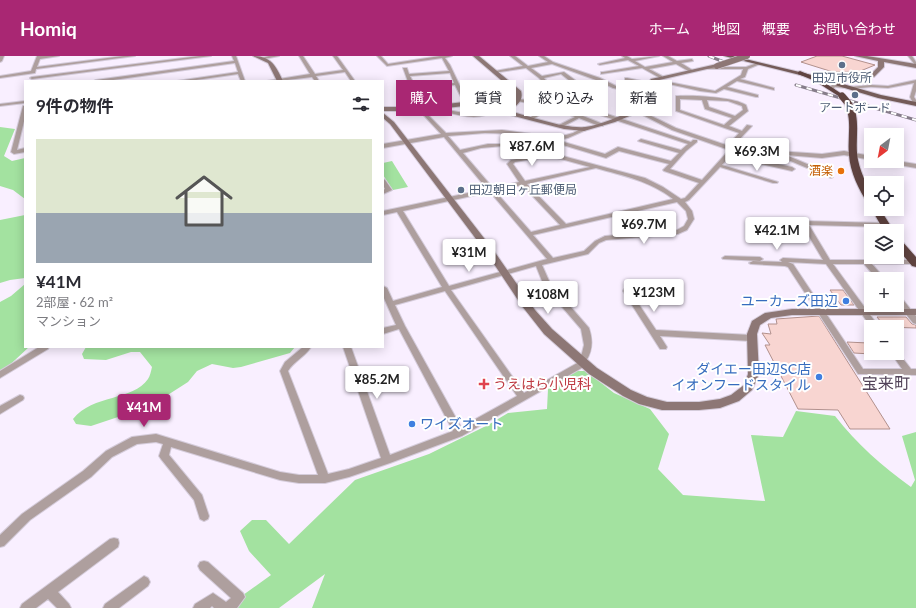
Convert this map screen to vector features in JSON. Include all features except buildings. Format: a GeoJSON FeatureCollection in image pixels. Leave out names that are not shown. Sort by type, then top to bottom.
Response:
{"type":"FeatureCollection","features":[{"type":"Feature","properties":{"kind":"highway"},"geometry":{"type":"LineString","coordinates":[[800,73],[819,80],[842,96],[851,107],[853,114],[853,155],[864,187]]}},
{"type":"Feature","properties":{"kind":"highway"},"geometry":{"type":"LineString","coordinates":[[904,250],[915,263]]}},
{"type":"Feature","properties":{"kind":"main road"},"geometry":{"type":"LineString","coordinates":[[727,56],[800,73]]}},
{"type":"Feature","properties":{"kind":"main road"},"geometry":{"type":"LineString","coordinates":[[819,80],[880,97],[916,104]]}},
{"type":"Feature","properties":{"kind":"street"},"geometry":{"type":"LineString","coordinates":[[0,61],[2,56]]}},
{"type":"Feature","properties":{"kind":"street"},"geometry":{"type":"LineString","coordinates":[[57,56],[39,57],[32,80],[209,56]]}},
{"type":"Feature","properties":{"kind":"street"},"geometry":{"type":"LineString","coordinates":[[0,77],[34,70],[133,56]]}},
{"type":"Feature","properties":{"kind":"street"},"geometry":{"type":"LineString","coordinates":[[138,56],[139,80]]}},
{"type":"Feature","properties":{"kind":"street"},"geometry":{"type":"LineString","coordinates":[[234,56],[244,80]]}},
{"type":"Feature","properties":{"kind":"street"},"geometry":{"type":"LineString","coordinates":[[256,56],[264,58],[277,56]]}},
{"type":"Feature","properties":{"kind":"street"},"geometry":{"type":"LineString","coordinates":[[301,56],[316,80]]}},
{"type":"Feature","properties":{"kind":"street"},"geometry":{"type":"LineString","coordinates":[[335,56],[352,80]]}},
{"type":"Feature","properties":{"kind":"street"},"geometry":{"type":"LineString","coordinates":[[379,56],[387,65],[450,56]]}},
{"type":"Feature","properties":{"kind":"street"},"geometry":{"type":"LineString","coordinates":[[412,56],[416,61]]}},
{"type":"Feature","properties":{"kind":"street"},"geometry":{"type":"LineString","coordinates":[[443,56],[460,90]]}},
{"type":"Feature","properties":{"kind":"street"},"geometry":{"type":"LineString","coordinates":[[476,56],[518,91],[520,95],[519,100],[516,102]]}},
{"type":"Feature","properties":{"kind":"street"},"geometry":{"type":"LineString","coordinates":[[512,56],[541,76],[544,80]]}},
{"type":"Feature","properties":{"kind":"street"},"geometry":{"type":"LineString","coordinates":[[541,56],[552,63],[598,79],[616,87]]}},
{"type":"Feature","properties":{"kind":"street"},"geometry":{"type":"LineString","coordinates":[[624,56],[662,77],[695,84]]}},
{"type":"Feature","properties":{"kind":"street"},"geometry":{"type":"LineString","coordinates":[[600,64],[657,56]]}},
{"type":"Feature","properties":{"kind":"street"},"geometry":{"type":"LineString","coordinates":[[665,56],[692,71]]}},
{"type":"Feature","properties":{"kind":"street"},"geometry":{"type":"LineString","coordinates":[[653,80],[717,66],[747,56]]}},
{"type":"Feature","properties":{"kind":"street"},"geometry":{"type":"LineString","coordinates":[[858,56],[883,62],[916,66]]}},
{"type":"Feature","properties":{"kind":"street"},"geometry":{"type":"LineString","coordinates":[[910,56],[916,66]]}},
{"type":"Feature","properties":{"kind":"street"},"geometry":{"type":"LineString","coordinates":[[264,58],[274,66],[279,80],[345,71]]}},
{"type":"Feature","properties":{"kind":"street"},"geometry":{"type":"LineString","coordinates":[[603,73],[692,60]]}},
{"type":"Feature","properties":{"kind":"street"},"geometry":{"type":"LineString","coordinates":[[103,80],[236,62]]}},
{"type":"Feature","properties":{"kind":"street"},"geometry":{"type":"LineString","coordinates":[[819,80],[831,76],[872,76],[881,67],[883,62]]}},
{"type":"Feature","properties":{"kind":"street"},"geometry":{"type":"LineString","coordinates":[[496,72],[552,63]]}},
{"type":"Feature","properties":{"kind":"street"},"geometry":{"type":"LineString","coordinates":[[708,68],[746,68],[758,64]]}},
{"type":"Feature","properties":{"kind":"street"},"geometry":{"type":"LineString","coordinates":[[672,84],[716,92],[743,76],[746,68]]}},
{"type":"Feature","properties":{"kind":"street"},"geometry":{"type":"LineString","coordinates":[[405,69],[409,80]]}},
{"type":"Feature","properties":{"kind":"street"},"geometry":{"type":"LineString","coordinates":[[407,75],[428,72],[451,72]]}},
{"type":"Feature","properties":{"kind":"street"},"geometry":{"type":"LineString","coordinates":[[186,80],[240,73]]}},
{"type":"Feature","properties":{"kind":"street"},"geometry":{"type":"LineString","coordinates":[[541,76],[562,74],[572,80]]}},
{"type":"Feature","properties":{"kind":"street"},"geometry":{"type":"LineString","coordinates":[[737,80],[772,89]]}},
{"type":"Feature","properties":{"kind":"street"},"geometry":{"type":"LineString","coordinates":[[833,90],[831,88],[834,86],[888,87],[916,82],[912,97],[916,104]]}},
{"type":"Feature","properties":{"kind":"street"},"geometry":{"type":"LineString","coordinates":[[452,84],[457,84]]}},
{"type":"Feature","properties":{"kind":"street"},"geometry":{"type":"LineString","coordinates":[[725,88],[756,96]]}},
{"type":"Feature","properties":{"kind":"street"},"geometry":{"type":"LineString","coordinates":[[687,97],[706,91]]}},
{"type":"Feature","properties":{"kind":"street"},"geometry":{"type":"LineString","coordinates":[[725,127],[746,110],[744,105],[736,101],[678,96],[678,111],[725,127],[743,133]]}},
{"type":"Feature","properties":{"kind":"street"},"geometry":{"type":"LineString","coordinates":[[704,98],[707,108],[736,118]]}},
{"type":"Feature","properties":{"kind":"street"},"geometry":{"type":"LineString","coordinates":[[519,100],[524,101]]}},
{"type":"Feature","properties":{"kind":"street"},"geometry":{"type":"LineString","coordinates":[[0,105],[24,102]]}},
{"type":"Feature","properties":{"kind":"street"},"geometry":{"type":"LineString","coordinates":[[384,108],[396,108]]}},
{"type":"Feature","properties":{"kind":"street"},"geometry":{"type":"LineString","coordinates":[[24,115],[14,152],[24,150]]}},
{"type":"Feature","properties":{"kind":"street"},"geometry":{"type":"LineString","coordinates":[[384,115],[392,123],[449,200],[506,273],[538,320],[553,337],[611,383],[634,396],[656,404],[700,406],[722,404],[736,398],[747,389],[753,378],[755,364],[751,331],[757,321],[766,315],[779,312],[822,311],[912,312]]}},
{"type":"Feature","properties":{"kind":"street"},"geometry":{"type":"LineString","coordinates":[[516,115],[560,126],[584,129]]}},
{"type":"Feature","properties":{"kind":"street"},"geometry":{"type":"LineString","coordinates":[[427,116],[445,135],[551,260]]}},
{"type":"Feature","properties":{"kind":"street"},"geometry":{"type":"LineString","coordinates":[[531,118],[535,116]]}},
{"type":"Feature","properties":{"kind":"street"},"geometry":{"type":"LineString","coordinates":[[606,116],[692,144]]}},
{"type":"Feature","properties":{"kind":"street"},"geometry":{"type":"LineString","coordinates":[[553,139],[568,137],[584,129],[618,120],[626,116]]}},
{"type":"Feature","properties":{"kind":"street"},"geometry":{"type":"LineString","coordinates":[[647,116],[674,129],[731,149],[779,154],[822,156],[838,153],[864,157]]}},
{"type":"Feature","properties":{"kind":"street"},"geometry":{"type":"LineString","coordinates":[[560,126],[580,117],[601,125]]}},
{"type":"Feature","properties":{"kind":"street"},"geometry":{"type":"LineString","coordinates":[[530,234],[687,199],[728,155],[732,144],[749,126]]}},
{"type":"Feature","properties":{"kind":"street"},"geometry":{"type":"LineString","coordinates":[[384,146],[445,135],[494,130],[553,139],[606,156],[618,149],[672,163]]}},
{"type":"Feature","properties":{"kind":"street"},"geometry":{"type":"LineString","coordinates":[[19,134],[24,133]]}},
{"type":"Feature","properties":{"kind":"street"},"geometry":{"type":"LineString","coordinates":[[699,138],[682,152],[666,170],[702,182]]}},
{"type":"Feature","properties":{"kind":"street"},"geometry":{"type":"LineString","coordinates":[[641,141],[682,152]]}},
{"type":"Feature","properties":{"kind":"street"},"geometry":{"type":"LineString","coordinates":[[390,304],[551,260],[586,253],[597,242],[605,238],[673,234],[683,230],[691,219],[688,210],[652,182],[518,146],[501,144],[469,148],[459,152]]}},
{"type":"Feature","properties":{"kind":"street"},"geometry":{"type":"LineString","coordinates":[[779,154],[832,176]]}},
{"type":"Feature","properties":{"kind":"street"},"geometry":{"type":"LineString","coordinates":[[550,155],[513,161],[510,164],[524,183],[564,226]]}},
{"type":"Feature","properties":{"kind":"street"},"geometry":{"type":"LineString","coordinates":[[728,155],[792,169]]}},
{"type":"Feature","properties":{"kind":"street"},"geometry":{"type":"LineString","coordinates":[[904,164],[916,166]]}},
{"type":"Feature","properties":{"kind":"street"},"geometry":{"type":"LineString","coordinates":[[718,165],[775,182]]}},
{"type":"Feature","properties":{"kind":"street"},"geometry":{"type":"LineString","coordinates":[[384,213],[449,200],[595,167]]}},
{"type":"Feature","properties":{"kind":"street"},"geometry":{"type":"LineString","coordinates":[[384,182],[389,190],[384,192]]}},
{"type":"Feature","properties":{"kind":"street"},"geometry":{"type":"LineString","coordinates":[[399,210],[447,289],[522,397]]}},
{"type":"Feature","properties":{"kind":"street"},"geometry":{"type":"LineString","coordinates":[[864,227],[804,223],[828,262],[869,320]]}},
{"type":"Feature","properties":{"kind":"street"},"geometry":{"type":"LineString","coordinates":[[726,258],[864,262]]}},
{"type":"Feature","properties":{"kind":"street"},"geometry":{"type":"LineString","coordinates":[[753,263],[786,264],[791,266],[861,372],[913,372]]}},
{"type":"Feature","properties":{"kind":"street"},"geometry":{"type":"LineString","coordinates":[[904,263],[915,263]]}},
{"type":"Feature","properties":{"kind":"street"},"geometry":{"type":"LineString","coordinates":[[0,542],[26,516],[87,474],[109,454],[135,440],[156,438],[280,476],[299,479],[325,478],[349,473],[459,433],[583,362],[588,348],[588,334],[547,284],[538,264]]}},
{"type":"Feature","properties":{"kind":"street"},"geometry":{"type":"LineString","coordinates":[[868,264],[875,272]]}},
{"type":"Feature","properties":{"kind":"street"},"geometry":{"type":"LineString","coordinates":[[384,290],[401,326],[459,433]]}},
{"type":"Feature","properties":{"kind":"street"},"geometry":{"type":"LineString","coordinates":[[648,295],[630,295],[663,347]]}},
{"type":"Feature","properties":{"kind":"street"},"geometry":{"type":"LineString","coordinates":[[904,305],[912,312],[916,321]]}},
{"type":"Feature","properties":{"kind":"street"},"geometry":{"type":"LineString","coordinates":[[384,331],[401,326]]}},
{"type":"Feature","properties":{"kind":"street"},"geometry":{"type":"LineString","coordinates":[[655,333],[751,338]]}},
{"type":"Feature","properties":{"kind":"street"},"geometry":{"type":"LineString","coordinates":[[0,374],[43,348]]}},
{"type":"Feature","properties":{"kind":"street"},"geometry":{"type":"LineString","coordinates":[[306,348],[286,366],[284,371],[325,478]]}},
{"type":"Feature","properties":{"kind":"street"},"geometry":{"type":"LineString","coordinates":[[347,348],[387,460]]}},
{"type":"Feature","properties":{"kind":"street"},"geometry":{"type":"LineString","coordinates":[[902,360],[913,372]]}},
{"type":"Feature","properties":{"kind":"street"},"geometry":{"type":"LineString","coordinates":[[0,410],[20,398]]}},
{"type":"Feature","properties":{"kind":"street"},"geometry":{"type":"LineString","coordinates":[[168,442],[164,456],[198,498],[204,516]]}},
{"type":"Feature","properties":{"kind":"street"},"geometry":{"type":"LineString","coordinates":[[26,608],[114,543]]}},
{"type":"Feature","properties":{"kind":"street"},"geometry":{"type":"LineString","coordinates":[[199,608],[213,599],[226,608],[233,604],[239,597],[204,566]]}},
{"type":"Feature","properties":{"kind":"street"},"geometry":{"type":"LineString","coordinates":[[109,608],[144,582]]}},
{"type":"Feature","properties":{"kind":"street"},"geometry":{"type":"LineString","coordinates":[[49,591],[65,608]]}},
{"type":"Feature","properties":{"kind":"green space"},"geometry":{"type":"Polygon","coordinates":[[[0,127],[15,129],[4,156],[12,161],[24,158],[24,198],[13,190],[0,186],[0,127]]]}},
{"type":"Feature","properties":{"kind":"green space"},"geometry":{"type":"Polygon","coordinates":[[[392,161],[408,187],[393,190],[384,176],[384,163],[392,161]]]}},
{"type":"Feature","properties":{"kind":"green space"},"geometry":{"type":"Polygon","coordinates":[[[24,215],[24,278],[0,283],[0,220],[24,215]]]}},
{"type":"Feature","properties":{"kind":"green space"},"geometry":{"type":"Polygon","coordinates":[[[24,285],[24,348],[28,348],[0,374],[0,302],[11,296],[24,285]]]}},
{"type":"Feature","properties":{"kind":"green space"},"geometry":{"type":"Polygon","coordinates":[[[85,348],[294,348],[290,353],[241,367],[233,368],[212,364],[197,371],[188,382],[163,398],[136,411],[91,426],[76,424],[73,419],[81,411],[91,405],[123,395],[141,386],[149,378],[152,367],[140,352],[131,352],[106,360],[84,359],[82,354],[85,348]]]}},
{"type":"Feature","properties":{"kind":"green space"},"geometry":{"type":"Polygon","coordinates":[[[577,371],[586,371],[614,393],[650,409],[669,434],[658,469],[683,495],[765,501],[751,435],[783,437],[796,411],[835,416],[870,454],[911,487],[915,480],[902,436],[916,432],[916,608],[312,608],[325,574],[279,608],[237,608],[236,600],[271,575],[249,551],[240,531],[252,520],[266,520],[289,544],[355,480],[429,454],[488,425],[508,413],[547,409],[548,389],[577,371]]]}},
{"type":"Feature","properties":{"kind":"railway"},"geometry":{"type":"LineString","coordinates":[[709,56],[724,62]]}},
{"type":"Feature","properties":{"kind":"railway"},"geometry":{"type":"LineString","coordinates":[[796,85],[916,120]]}},
{"type":"Feature","properties":{"kind":"place","name":"田辺市役所"},"geometry":{"type":"Point","coordinates":[842,65]}},
{"type":"Feature","properties":{"kind":"place","name":"アートボード"},"geometry":{"type":"Point","coordinates":[855,95]}},
{"type":"Feature","properties":{"kind":"place","name":"酒楽"},"geometry":{"type":"Point","coordinates":[841,171]}},
{"type":"Feature","properties":{"kind":"place","name":"田辺朝日ヶ丘郵便局"},"geometry":{"type":"Point","coordinates":[461,190]}},
{"type":"Feature","properties":{"kind":"place","name":"ユーカーズ田辺"},"geometry":{"type":"Point","coordinates":[846,301]}},
{"type":"Feature","properties":{"kind":"place","name":"ダイエー田辺SC店 イオンフードスタイル"},"geometry":{"type":"Point","coordinates":[819,377]}},
{"type":"Feature","properties":{"kind":"place","name":"うえはら小児科"},"geometry":{"type":"Point","coordinates":[484,384]}},
{"type":"Feature","properties":{"kind":"place","name":"ワイズオート"},"geometry":{"type":"Point","coordinates":[412,424]}},
{"type":"Feature","properties":{"kind":"district","name":"宝来町"},"geometry":{"type":"Point","coordinates":[886,383]}}]}
